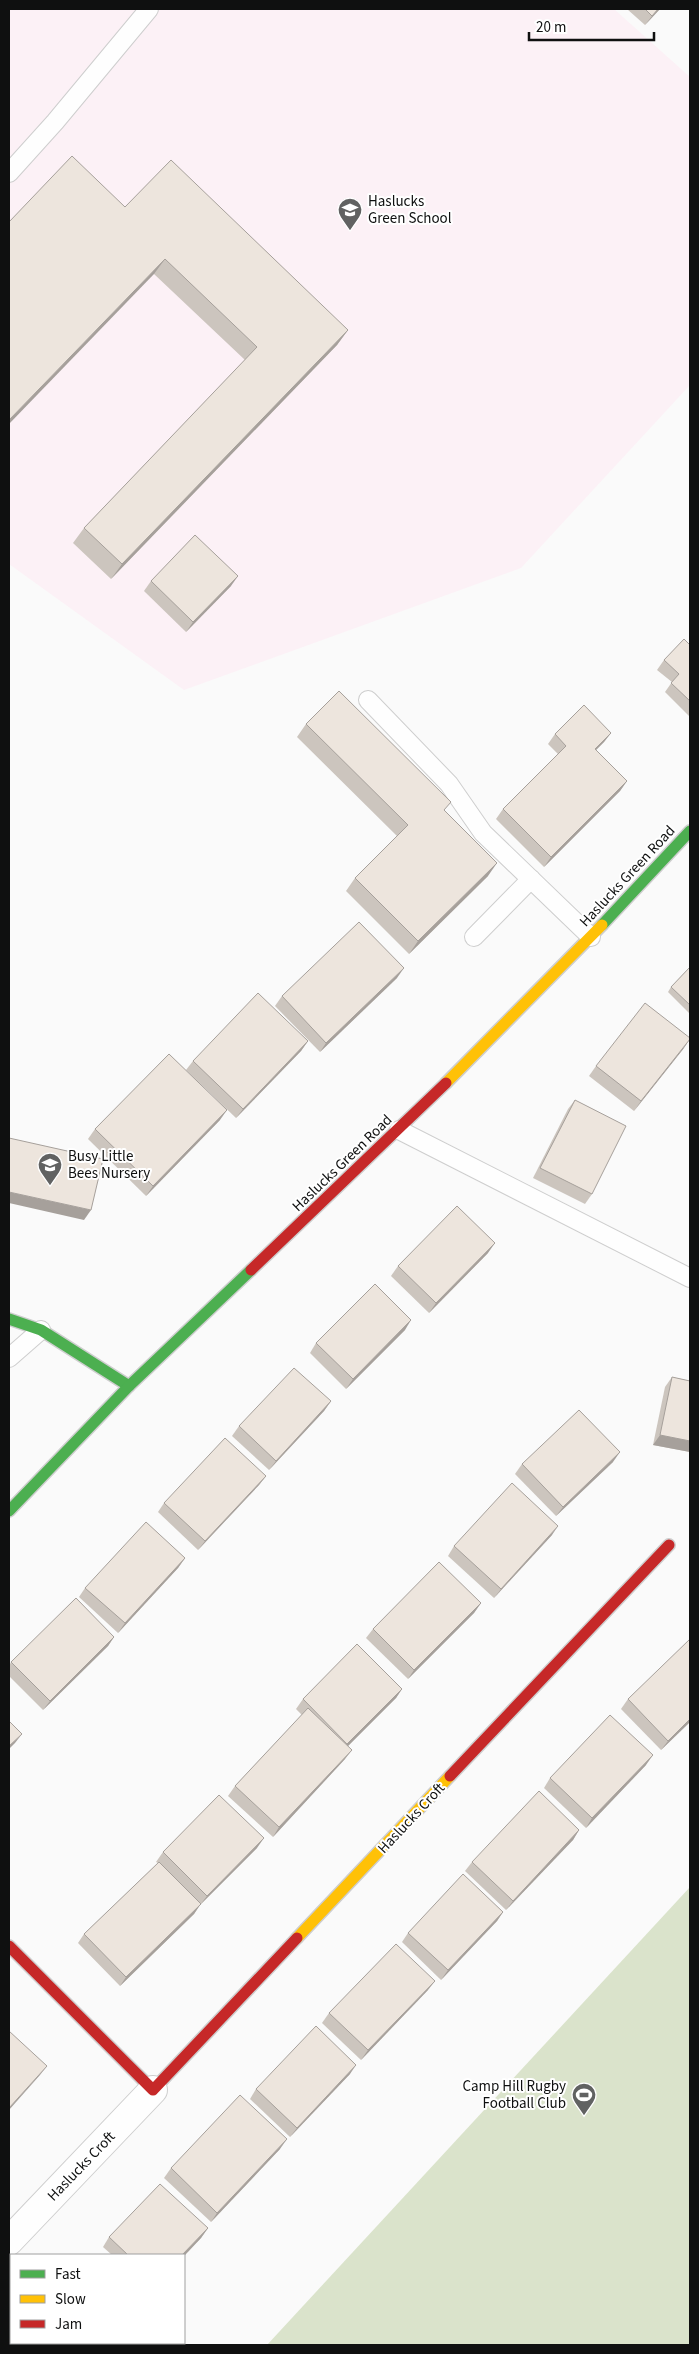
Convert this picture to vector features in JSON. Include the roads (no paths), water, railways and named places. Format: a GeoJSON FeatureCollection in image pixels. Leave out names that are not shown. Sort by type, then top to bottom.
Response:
{"type":"FeatureCollection","features":[{"type":"Feature","properties":{"kind":"street","name":"Haslucks Green Road"},"geometry":{"type":"LineString","coordinates":[[9,1511],[129,1386],[399,1130],[591,937],[690,831]]}},
{"type":"Feature","properties":{"kind":"street"},"geometry":{"type":"LineString","coordinates":[[9,1319],[41,1330],[129,1386]]}},
{"type":"Feature","properties":{"kind":"street","name":"Haslucks Croft"},"geometry":{"type":"LineString","coordinates":[[9,2241],[669,1545]]}},
{"type":"Feature","properties":{"kind":"street"},"geometry":{"type":"LineString","coordinates":[[9,1946],[153,2090]]}},
{"type":"Feature","properties":{"kind":"lane"},"geometry":{"type":"LineString","coordinates":[[9,173],[150,9]]}},
{"type":"Feature","properties":{"kind":"lane"},"geometry":{"type":"LineString","coordinates":[[368,700],[449,784],[483,833],[591,937]]}},
{"type":"Feature","properties":{"kind":"lane"},"geometry":{"type":"LineString","coordinates":[[474,938],[531,879]]}},
{"type":"Feature","properties":{"kind":"lane"},"geometry":{"type":"LineString","coordinates":[[399,1130],[690,1278]]}},
{"type":"Feature","properties":{"kind":"lane"},"geometry":{"type":"LineString","coordinates":[[9,1358],[41,1330]]}},
{"type":"Feature","properties":{"kind":"place","name":"Haslucks Green School"},"geometry":{"type":"Point","coordinates":[350,231]}},
{"type":"Feature","properties":{"kind":"place","name":"Busy Little Bees Nursery"},"geometry":{"type":"Point","coordinates":[50,1186]}},
{"type":"Feature","properties":{"kind":"place","name":"Camp Hill Rugby Football Club"},"geometry":{"type":"Point","coordinates":[584,2116]}}]}
